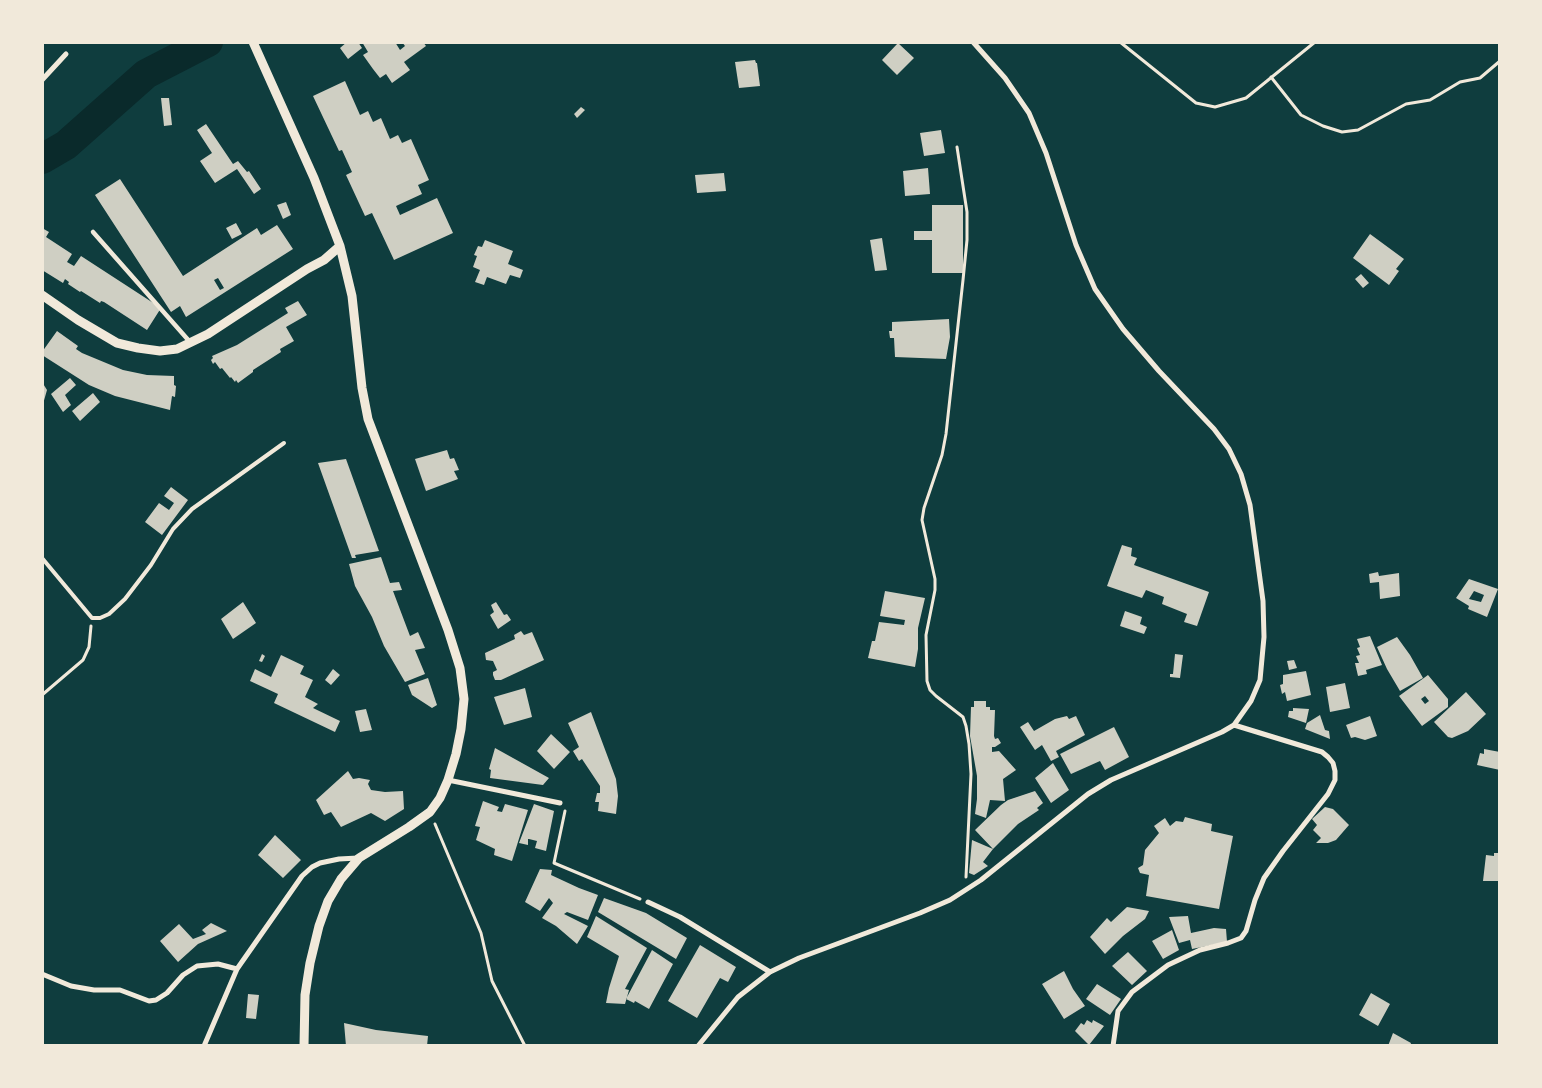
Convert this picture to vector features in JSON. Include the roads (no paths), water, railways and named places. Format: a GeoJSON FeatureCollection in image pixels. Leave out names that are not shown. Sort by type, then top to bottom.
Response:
{"type":"FeatureCollection","features":[{"type":"Feature","properties":{"kind":"street"},"geometry":{"type":"LineString","coordinates":[[253,42],[314,178],[340,246],[352,296],[362,388],[368,419],[448,630],[460,668],[464,699],[456,754],[440,798],[430,812],[359,858],[332,893],[319,926],[310,963],[305,995],[304,1046]]}},
{"type":"Feature","properties":{"kind":"street"},"geometry":{"type":"LineString","coordinates":[[698,1046],[738,998],[770,972],[799,958],[950,900],[988,876],[1088,794],[1111,780],[1234,725],[1252,701],[1260,680],[1264,637],[1263,601],[1250,505],[1241,474],[1230,448],[1123,329],[1096,289],[1076,245],[1046,153],[1028,113],[1005,78],[973,42]]}},
{"type":"Feature","properties":{"kind":"street"},"geometry":{"type":"LineString","coordinates":[[42,80],[66,54]]}},
{"type":"Feature","properties":{"kind":"street"},"geometry":{"type":"LineString","coordinates":[[93,232],[190,343]]}},
{"type":"Feature","properties":{"kind":"street"},"geometry":{"type":"LineString","coordinates":[[42,295],[78,320],[117,342],[138,348],[160,351],[177,349],[208,334],[307,269],[324,260],[340,246]]}},
{"type":"Feature","properties":{"kind":"street"},"geometry":{"type":"LineString","coordinates":[[1113,1046],[1118,1011],[1132,992],[1168,965],[1200,950],[1241,938],[1246,931],[1264,878],[1282,851],[1328,794],[1335,780],[1333,763],[1322,752],[1234,725]]}},
{"type":"Feature","properties":{"kind":"street"},"geometry":{"type":"LineString","coordinates":[[448,780],[560,803]]}},
{"type":"Feature","properties":{"kind":"street"},"geometry":{"type":"LineString","coordinates":[[204,1046],[237,969],[302,876],[320,863],[339,859],[359,858]]}},
{"type":"Feature","properties":{"kind":"street"},"geometry":{"type":"LineString","coordinates":[[648,902],[680,917],[770,972]]}},
{"type":"Feature","properties":{"kind":"street"},"geometry":{"type":"LineString","coordinates":[[42,974],[71,986],[94,990],[120,990],[148,1001],[156,1000],[167,993],[184,975],[197,966],[218,964],[237,969]]}},
{"type":"Feature","properties":{"kind":"lane"},"geometry":{"type":"LineString","coordinates":[[42,558],[92,618],[100,618],[109,614],[125,599],[151,565],[173,529],[192,509],[284,443]]}},
{"type":"Feature","properties":{"kind":"waterway"},"geometry":{"type":"LineString","coordinates":[[42,159],[66,145],[146,74],[208,42]]}}]}
